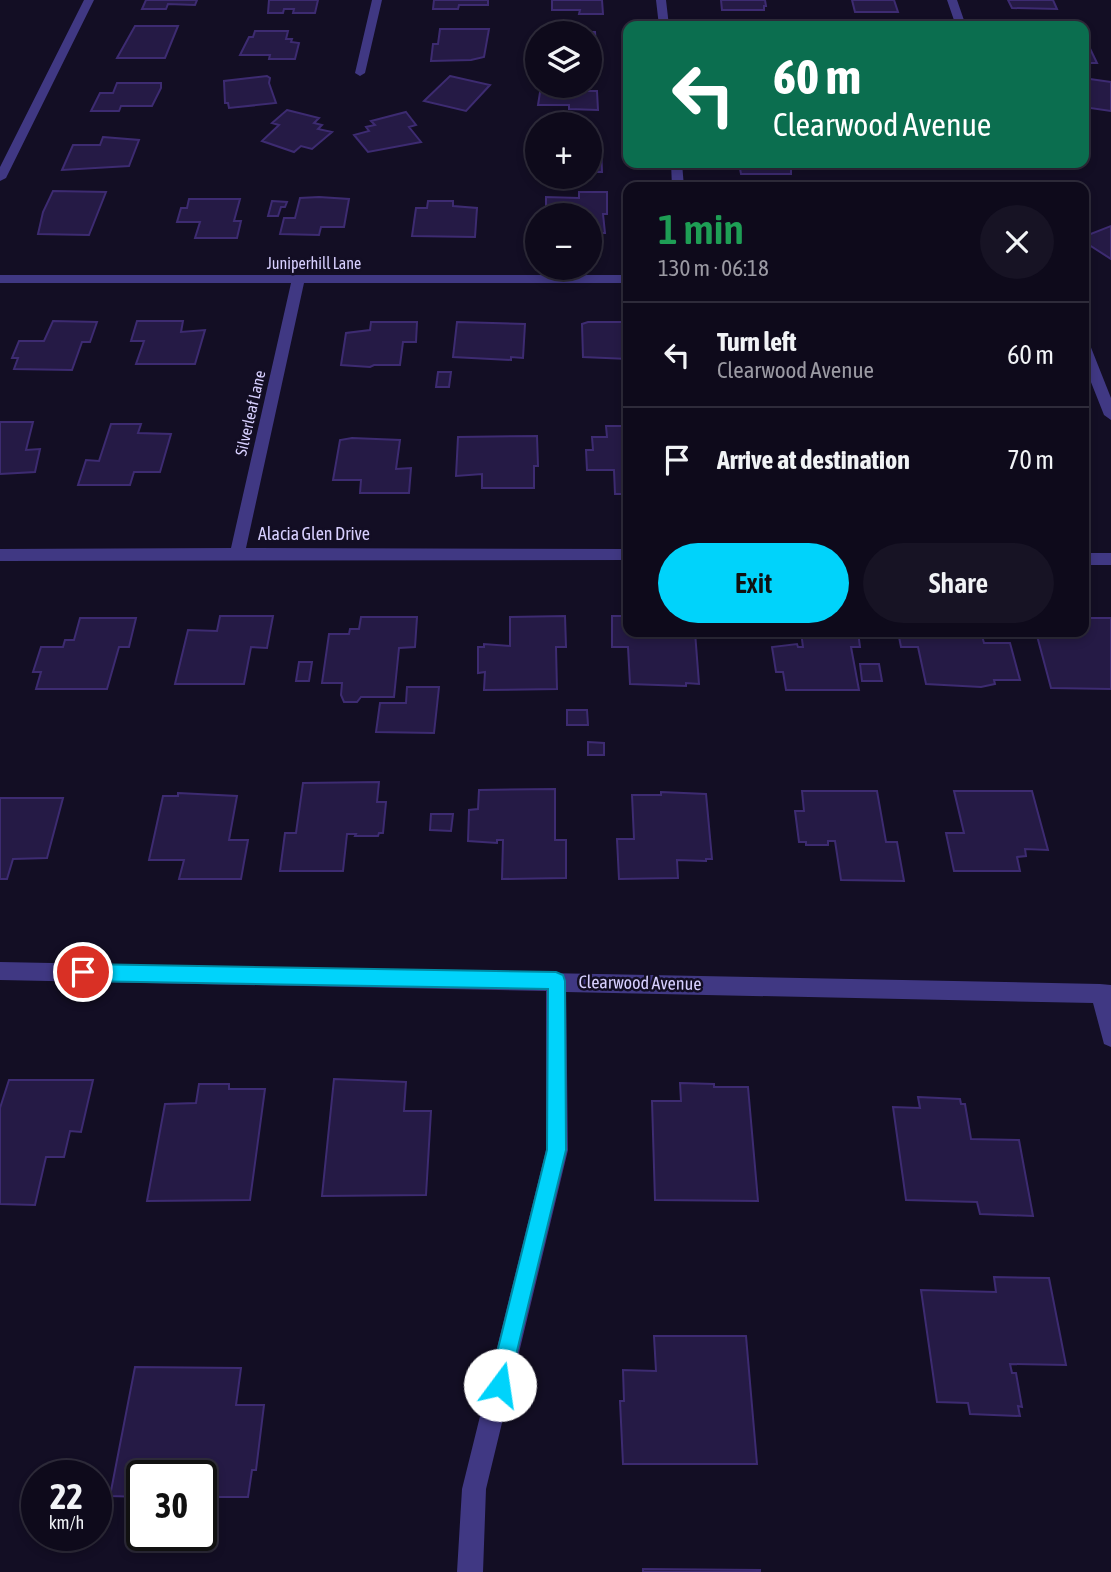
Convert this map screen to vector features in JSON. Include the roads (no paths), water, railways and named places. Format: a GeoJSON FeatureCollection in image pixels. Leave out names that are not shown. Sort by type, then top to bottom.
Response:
{"type":"FeatureCollection","features":[{"type":"Feature","properties":{"kind":"street"},"geometry":{"type":"LineString","coordinates":[[0,178],[89,0]]}},
{"type":"Feature","properties":{"kind":"street"},"geometry":{"type":"LineString","coordinates":[[360,73],[377,0]]}},
{"type":"Feature","properties":{"kind":"street"},"geometry":{"type":"LineString","coordinates":[[662,0],[664,21]]}},
{"type":"Feature","properties":{"kind":"street"},"geometry":{"type":"LineString","coordinates":[[952,0],[959,21]]}},
{"type":"Feature","properties":{"kind":"street","name":"Juniperhill Lane"},"geometry":{"type":"LineString","coordinates":[[0,279],[623,279]]}},
{"type":"Feature","properties":{"kind":"street","name":"Silverleaf Lane"},"geometry":{"type":"LineString","coordinates":[[237,552],[298,281]]}},
{"type":"Feature","properties":{"kind":"street"},"geometry":{"type":"LineString","coordinates":[[1089,360],[1111,415]]}},
{"type":"Feature","properties":{"kind":"street","name":"Alacia Glen Drive"},"geometry":{"type":"LineString","coordinates":[[0,555],[237,552],[623,555]]}},
{"type":"Feature","properties":{"kind":"street"},"geometry":{"type":"LineString","coordinates":[[1089,559],[1111,559]]}},
{"type":"Feature","properties":{"kind":"street","name":"Clearwood Avenue"},"geometry":{"type":"LineString","coordinates":[[0,971],[1105,994]]}},
{"type":"Feature","properties":{"kind":"street"},"geometry":{"type":"LineString","coordinates":[[470,1572],[474,1489],[556,1150],[556,981]]}},
{"type":"Feature","properties":{"kind":"street"},"geometry":{"type":"LineString","coordinates":[[1105,994],[1111,1037]]}}]}
